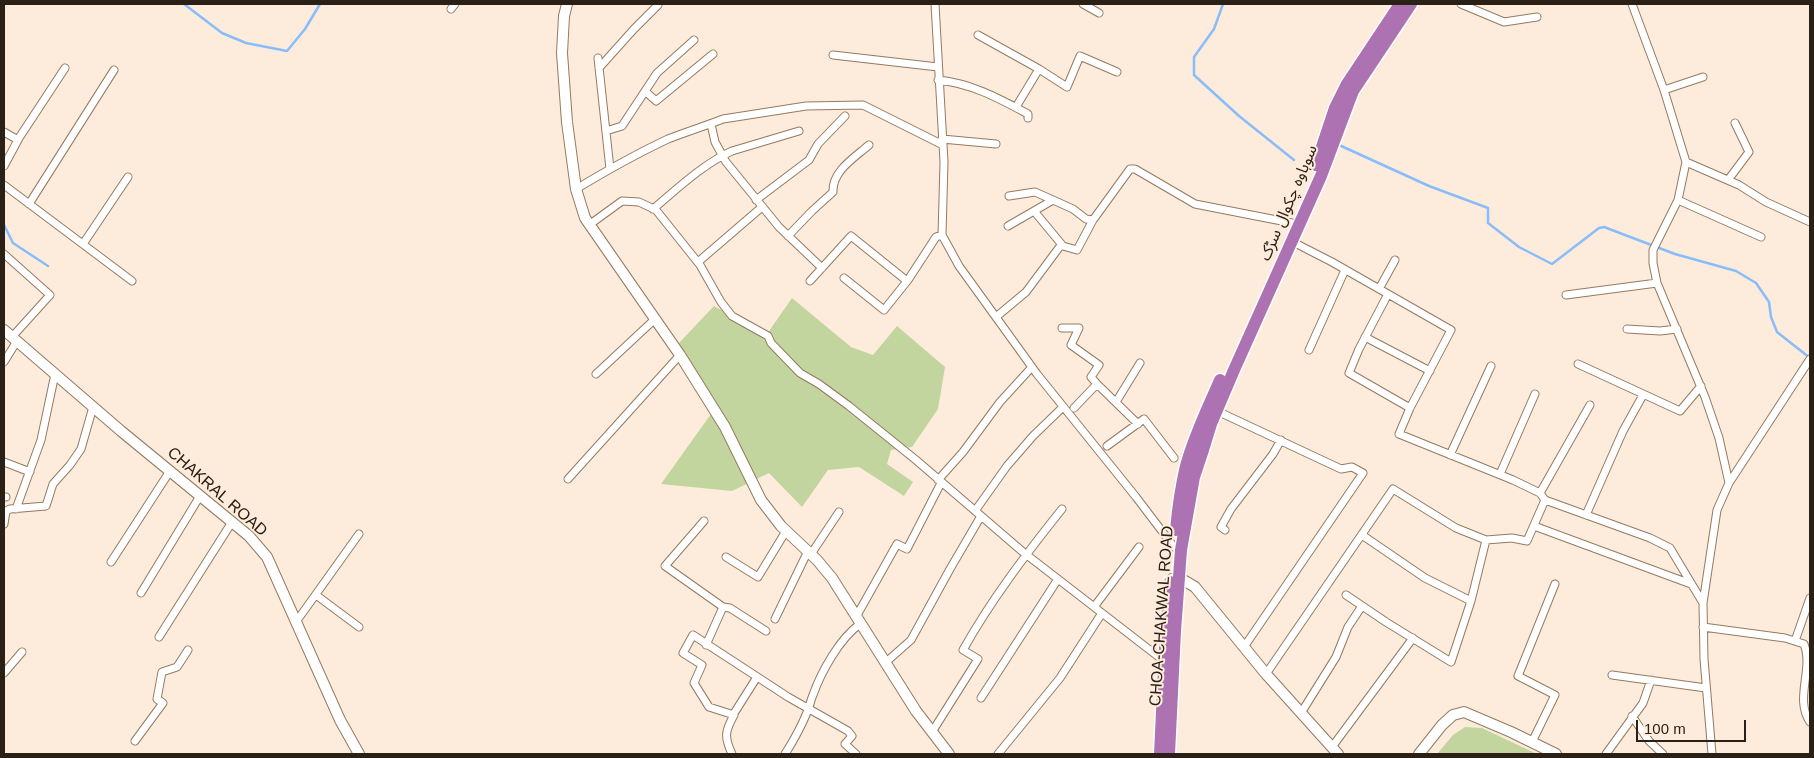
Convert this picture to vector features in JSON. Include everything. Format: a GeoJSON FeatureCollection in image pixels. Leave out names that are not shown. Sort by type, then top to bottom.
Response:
{"type":"FeatureCollection","features":[{"type":"Feature","properties":{"kind":"highway"},"geometry":{"type":"LineString","coordinates":[[1160,754],[1164,661],[1174,579],[1174,547],[1180,492],[1186,465],[1195,438],[1313,174],[1325,136],[1347,84],[1400,4]]}},
{"type":"Feature","properties":{"kind":"highway","name":"سوہاوہ چکوال سڑک"},"geometry":{"type":"LineString","coordinates":[[1211,424],[1321,176],[1353,91],[1411,4]]}},
{"type":"Feature","properties":{"kind":"highway","name":"CHOA-CHAKWAL ROAD"},"geometry":{"type":"LineString","coordinates":[[1169,754],[1174,579],[1194,477],[1211,424]]}},
{"type":"Feature","properties":{"kind":"street"},"geometry":{"type":"LineString","coordinates":[[567,4],[564,16],[562,53],[576,189],[585,218],[680,355],[725,427],[761,500],[786,531],[809,552],[832,578],[916,711],[949,754]]}},
{"type":"Feature","properties":{"kind":"street"},"geometry":{"type":"LineString","coordinates":[[935,4],[944,162],[942,235],[959,266],[1032,367],[1174,547]]}},
{"type":"Feature","properties":{"kind":"street"},"geometry":{"type":"LineString","coordinates":[[1083,4],[1099,13]]}},
{"type":"Feature","properties":{"kind":"street"},"geometry":{"type":"LineString","coordinates":[[1461,4],[1504,22],[1537,16]]}},
{"type":"Feature","properties":{"kind":"street"},"geometry":{"type":"LineString","coordinates":[[1632,4],[1664,90],[1686,162],[1678,200],[1653,250],[1653,264],[1657,284],[1701,386],[1730,483]]}},
{"type":"Feature","properties":{"kind":"street"},"geometry":{"type":"LineString","coordinates":[[599,68],[634,28],[658,5]]}},
{"type":"Feature","properties":{"kind":"street"},"geometry":{"type":"LineString","coordinates":[[978,34],[1067,86],[1080,56],[1117,72]]}},
{"type":"Feature","properties":{"kind":"street"},"geometry":{"type":"LineString","coordinates":[[606,130],[622,126],[657,72],[694,40]]}},
{"type":"Feature","properties":{"kind":"street"},"geometry":{"type":"LineString","coordinates":[[645,91],[656,101],[713,54]]}},
{"type":"Feature","properties":{"kind":"street"},"geometry":{"type":"LineString","coordinates":[[833,55],[938,67]]}},
{"type":"Feature","properties":{"kind":"street"},"geometry":{"type":"LineString","coordinates":[[598,58],[610,169]]}},
{"type":"Feature","properties":{"kind":"street"},"geometry":{"type":"LineString","coordinates":[[4,166],[18,140],[65,68]]}},
{"type":"Feature","properties":{"kind":"street"},"geometry":{"type":"LineString","coordinates":[[28,204],[114,70]]}},
{"type":"Feature","properties":{"kind":"street"},"geometry":{"type":"LineString","coordinates":[[1016,108],[1039,70]]}},
{"type":"Feature","properties":{"kind":"street"},"geometry":{"type":"LineString","coordinates":[[1664,90],[1704,77]]}},
{"type":"Feature","properties":{"kind":"street"},"geometry":{"type":"LineString","coordinates":[[938,80],[952,81],[969,86],[1028,114],[1028,118]]}},
{"type":"Feature","properties":{"kind":"street"},"geometry":{"type":"LineString","coordinates":[[576,189],[610,169],[669,139],[723,120],[806,106],[862,105],[942,142],[996,144]]}},
{"type":"Feature","properties":{"kind":"street"},"geometry":{"type":"LineString","coordinates":[[756,200],[809,160],[818,144],[845,116]]}},
{"type":"Feature","properties":{"kind":"street"},"geometry":{"type":"LineString","coordinates":[[711,124],[715,142],[726,162],[788,236],[822,268]]}},
{"type":"Feature","properties":{"kind":"street"},"geometry":{"type":"LineString","coordinates":[[1728,180],[1750,152],[1735,124]]}},
{"type":"Feature","properties":{"kind":"street"},"geometry":{"type":"LineString","coordinates":[[4,132],[18,140]]}},
{"type":"Feature","properties":{"kind":"street"},"geometry":{"type":"LineString","coordinates":[[653,209],[685,182],[722,155],[799,132]]}},
{"type":"Feature","properties":{"kind":"street"},"geometry":{"type":"LineString","coordinates":[[788,236],[812,210],[833,192],[833,182],[845,166],[869,145]]}},
{"type":"Feature","properties":{"kind":"street"},"geometry":{"type":"LineString","coordinates":[[1686,162],[1740,184],[1766,202],[1810,222]]}},
{"type":"Feature","properties":{"kind":"street"},"geometry":{"type":"LineString","coordinates":[[1034,211],[1062,245],[1077,250],[1093,220],[1130,169],[1135,169],[1196,204],[1292,223]]}},
{"type":"Feature","properties":{"kind":"street"},"geometry":{"type":"LineString","coordinates":[[82,244],[128,177]]}},
{"type":"Feature","properties":{"kind":"street"},"geometry":{"type":"LineString","coordinates":[[4,185],[132,281]]}},
{"type":"Feature","properties":{"kind":"street"},"geometry":{"type":"LineString","coordinates":[[1009,196],[1035,192],[1073,209],[1086,220],[1093,220]]}},
{"type":"Feature","properties":{"kind":"street"},"geometry":{"type":"LineString","coordinates":[[1008,226],[1053,200]]}},
{"type":"Feature","properties":{"kind":"street"},"geometry":{"type":"LineString","coordinates":[[1678,200],[1761,237]]}},
{"type":"Feature","properties":{"kind":"street"},"geometry":{"type":"LineString","coordinates":[[589,225],[622,201],[639,202],[653,209],[698,262],[721,302],[732,316],[768,336],[771,343],[800,373],[849,406],[1026,554],[1164,661]]}},
{"type":"Feature","properties":{"kind":"street"},"geometry":{"type":"LineString","coordinates":[[698,262],[762,207]]}},
{"type":"Feature","properties":{"kind":"street"},"geometry":{"type":"LineString","coordinates":[[844,278],[884,310],[907,281],[936,237],[942,235]]}},
{"type":"Feature","properties":{"kind":"street"},"geometry":{"type":"LineString","coordinates":[[810,281],[851,236],[907,281]]}},
{"type":"Feature","properties":{"kind":"street"},"geometry":{"type":"LineString","coordinates":[[1291,241],[1451,330],[1410,408],[1399,434],[1500,474],[1540,493],[1545,500],[1650,538],[1670,548],[1702,603]]}},
{"type":"Feature","properties":{"kind":"street"},"geometry":{"type":"LineString","coordinates":[[996,317],[1026,292],[1062,245]]}},
{"type":"Feature","properties":{"kind":"street"},"geometry":{"type":"LineString","coordinates":[[4,254],[50,295],[15,339],[4,362]]}},
{"type":"Feature","properties":{"kind":"street"},"geometry":{"type":"LineString","coordinates":[[1379,289],[1395,260]]}},
{"type":"Feature","properties":{"kind":"street"},"geometry":{"type":"LineString","coordinates":[[1309,350],[1345,270]]}},
{"type":"Feature","properties":{"kind":"street"},"geometry":{"type":"LineString","coordinates":[[1566,295],[1657,284]]}},
{"type":"Feature","properties":{"kind":"street"},"geometry":{"type":"LineString","coordinates":[[1388,294],[1365,337],[1349,373],[1410,408]]}},
{"type":"Feature","properties":{"kind":"street"},"geometry":{"type":"LineString","coordinates":[[596,374],[655,319]]}},
{"type":"Feature","properties":{"kind":"street"},"geometry":{"type":"LineString","coordinates":[[1062,328],[1079,328],[1071,345],[1099,365],[1091,377],[1138,424]]}},
{"type":"Feature","properties":{"kind":"street"},"geometry":{"type":"LineString","coordinates":[[1627,330],[1660,331],[1677,329]]}},
{"type":"Feature","properties":{"kind":"street","name":"CHAKRAL ROAD"},"geometry":{"type":"LineString","coordinates":[[4,330],[93,407],[249,536],[267,557],[340,720],[359,754]]}},
{"type":"Feature","properties":{"kind":"street"},"geometry":{"type":"LineString","coordinates":[[1365,337],[1430,371]]}},
{"type":"Feature","properties":{"kind":"street"},"geometry":{"type":"LineString","coordinates":[[568,479],[680,355]]}},
{"type":"Feature","properties":{"kind":"street"},"geometry":{"type":"LineString","coordinates":[[1712,754],[1706,688],[1702,603],[1716,510],[1730,483],[1809,360]]}},
{"type":"Feature","properties":{"kind":"street"},"geometry":{"type":"LineString","coordinates":[[1116,402],[1140,363]]}},
{"type":"Feature","properties":{"kind":"street"},"geometry":{"type":"LineString","coordinates":[[1578,364],[1680,411],[1701,386]]}},
{"type":"Feature","properties":{"kind":"street"},"geometry":{"type":"LineString","coordinates":[[1450,455],[1491,366]]}},
{"type":"Feature","properties":{"kind":"street"},"geometry":{"type":"LineString","coordinates":[[785,754],[809,708],[823,672],[858,621],[897,544],[907,549],[940,481],[1000,402],[1032,367]]}},
{"type":"Feature","properties":{"kind":"street"},"geometry":{"type":"LineString","coordinates":[[16,509],[43,432],[55,374]]}},
{"type":"Feature","properties":{"kind":"street"},"geometry":{"type":"LineString","coordinates":[[1074,408],[1097,384]]}},
{"type":"Feature","properties":{"kind":"street"},"geometry":{"type":"LineString","coordinates":[[1500,474],[1535,394]]}},
{"type":"Feature","properties":{"kind":"street"},"geometry":{"type":"LineString","coordinates":[[1586,515],[1642,395]]}},
{"type":"Feature","properties":{"kind":"street"},"geometry":{"type":"LineString","coordinates":[[1540,493],[1590,405]]}},
{"type":"Feature","properties":{"kind":"street"},"geometry":{"type":"LineString","coordinates":[[4,524],[5,511],[46,506],[53,484],[70,465],[81,448],[93,407]]}},
{"type":"Feature","properties":{"kind":"street"},"geometry":{"type":"LineString","coordinates":[[975,511],[1006,466],[1063,407]]}},
{"type":"Feature","properties":{"kind":"street"},"geometry":{"type":"LineString","coordinates":[[1216,411],[1341,469],[1352,466],[1362,473],[1244,647]]}},
{"type":"Feature","properties":{"kind":"street"},"geometry":{"type":"LineString","coordinates":[[1107,446],[1144,419],[1174,458]]}},
{"type":"Feature","properties":{"kind":"street"},"geometry":{"type":"LineString","coordinates":[[1225,530],[1220,527],[1231,509],[1273,454],[1280,440]]}},
{"type":"Feature","properties":{"kind":"street"},"geometry":{"type":"LineString","coordinates":[[4,462],[30,472]]}},
{"type":"Feature","properties":{"kind":"street"},"geometry":{"type":"LineString","coordinates":[[111,562],[170,471]]}},
{"type":"Feature","properties":{"kind":"street"},"geometry":{"type":"LineString","coordinates":[[1266,674],[1393,489],[1456,528],[1486,540],[1512,538],[1527,541],[1545,500]]}},
{"type":"Feature","properties":{"kind":"street"},"geometry":{"type":"LineString","coordinates":[[141,593],[200,496]]}},
{"type":"Feature","properties":{"kind":"street"},"geometry":{"type":"LineString","coordinates":[[932,732],[978,659],[963,650],[997,594],[1026,554],[1062,510]]}},
{"type":"Feature","properties":{"kind":"street"},"geometry":{"type":"LineString","coordinates":[[775,619],[809,552],[839,512]]}},
{"type":"Feature","properties":{"kind":"street"},"geometry":{"type":"LineString","coordinates":[[885,663],[911,640],[981,516]]}},
{"type":"Feature","properties":{"kind":"street"},"geometry":{"type":"LineString","coordinates":[[704,521],[665,566],[723,607],[730,608],[766,631]]}},
{"type":"Feature","properties":{"kind":"street"},"geometry":{"type":"LineString","coordinates":[[159,636],[232,522]]}},
{"type":"Feature","properties":{"kind":"street"},"geometry":{"type":"LineString","coordinates":[[1534,526],[1691,584]]}},
{"type":"Feature","properties":{"kind":"street"},"geometry":{"type":"LineString","coordinates":[[726,557],[758,577],[786,531]]}},
{"type":"Feature","properties":{"kind":"street"},"geometry":{"type":"LineString","coordinates":[[296,622],[359,534]]}},
{"type":"Feature","properties":{"kind":"street"},"geometry":{"type":"LineString","coordinates":[[1362,536],[1425,578],[1471,601]]}},
{"type":"Feature","properties":{"kind":"street"},"geometry":{"type":"LineString","coordinates":[[1346,595],[1451,662],[1471,601],[1486,540]]}},
{"type":"Feature","properties":{"kind":"street"},"geometry":{"type":"LineString","coordinates":[[1094,607],[1139,547]]}},
{"type":"Feature","properties":{"kind":"street"},"geometry":{"type":"LineString","coordinates":[[981,698],[1058,579]]}},
{"type":"Feature","properties":{"kind":"street"},"geometry":{"type":"LineString","coordinates":[[1174,579],[1186,581],[1195,587],[1266,674],[1335,750],[1413,638]]}},
{"type":"Feature","properties":{"kind":"street"},"geometry":{"type":"LineString","coordinates":[[1532,742],[1555,696],[1518,676],[1555,584]]}},
{"type":"Feature","properties":{"kind":"street"},"geometry":{"type":"LineString","coordinates":[[316,595],[359,627]]}},
{"type":"Feature","properties":{"kind":"street"},"geometry":{"type":"LineString","coordinates":[[1795,641],[1810,598]]}},
{"type":"Feature","properties":{"kind":"street"},"geometry":{"type":"LineString","coordinates":[[1301,713],[1336,657],[1348,627],[1362,606]]}},
{"type":"Feature","properties":{"kind":"street"},"geometry":{"type":"LineString","coordinates":[[706,644],[723,607]]}},
{"type":"Feature","properties":{"kind":"street"},"geometry":{"type":"LineString","coordinates":[[998,754],[1060,678],[1102,613]]}},
{"type":"Feature","properties":{"kind":"street"},"geometry":{"type":"LineString","coordinates":[[1703,627],[1785,638],[1804,644],[1808,653],[1804,689],[1805,710],[1810,722]]}},
{"type":"Feature","properties":{"kind":"street"},"geometry":{"type":"LineString","coordinates":[[733,715],[709,708],[694,683],[702,665],[683,653],[693,636],[788,697],[848,731],[852,736],[845,744],[856,754]]}},
{"type":"Feature","properties":{"kind":"street"},"geometry":{"type":"LineString","coordinates":[[134,741],[163,703],[156,699],[162,672],[177,667],[188,650]]}},
{"type":"Feature","properties":{"kind":"street"},"geometry":{"type":"LineString","coordinates":[[4,672],[22,652]]}},
{"type":"Feature","properties":{"kind":"street"},"geometry":{"type":"LineString","coordinates":[[1612,675],[1706,688]]}},
{"type":"Feature","properties":{"kind":"street"},"geometry":{"type":"LineString","coordinates":[[732,754],[727,743],[726,729],[757,677]]}},
{"type":"Feature","properties":{"kind":"street"},"geometry":{"type":"LineString","coordinates":[[1606,754],[1643,703],[1650,680]]}},
{"type":"Feature","properties":{"kind":"street"},"geometry":{"type":"LineString","coordinates":[[1419,754],[1442,725],[1453,715],[1464,712],[1556,754]]}},
{"type":"Feature","properties":{"kind":"street"},"geometry":{"type":"LineString","coordinates":[[1632,716],[1649,741],[1663,754]]}},
{"type":"Feature","properties":{"kind":"green space"},"geometry":{"type":"Polygon","coordinates":[[[792,298],[851,347],[873,355],[897,326],[945,367],[938,409],[912,447],[891,450],[887,464],[913,482],[904,496],[859,467],[828,470],[802,507],[769,473],[732,491],[661,484],[711,414],[719,408],[679,343],[714,306],[767,334],[792,298]]]}},
{"type":"Feature","properties":{"kind":"green space"},"geometry":{"type":"Polygon","coordinates":[[[1465,727],[1482,728],[1537,754],[1437,754],[1453,735],[1465,727]]]}},
{"type":"Feature","properties":{"kind":"waterway"},"geometry":{"type":"LineString","coordinates":[[184,4],[222,33],[246,43],[287,51],[305,29],[320,4]]}},
{"type":"Feature","properties":{"kind":"waterway"},"geometry":{"type":"LineString","coordinates":[[1223,4],[1214,29],[1194,57],[1194,75],[1239,116],[1294,160]]}},
{"type":"Feature","properties":{"kind":"waterway"},"geometry":{"type":"LineString","coordinates":[[1339,145],[1429,186],[1488,208],[1488,223],[1519,247],[1552,264],[1599,228],[1604,227],[1675,254],[1736,271],[1756,283],[1769,302],[1771,317],[1777,332],[1810,358]]}},
{"type":"Feature","properties":{"kind":"waterway"},"geometry":{"type":"LineString","coordinates":[[4,225],[13,243],[48,266]]}}]}
